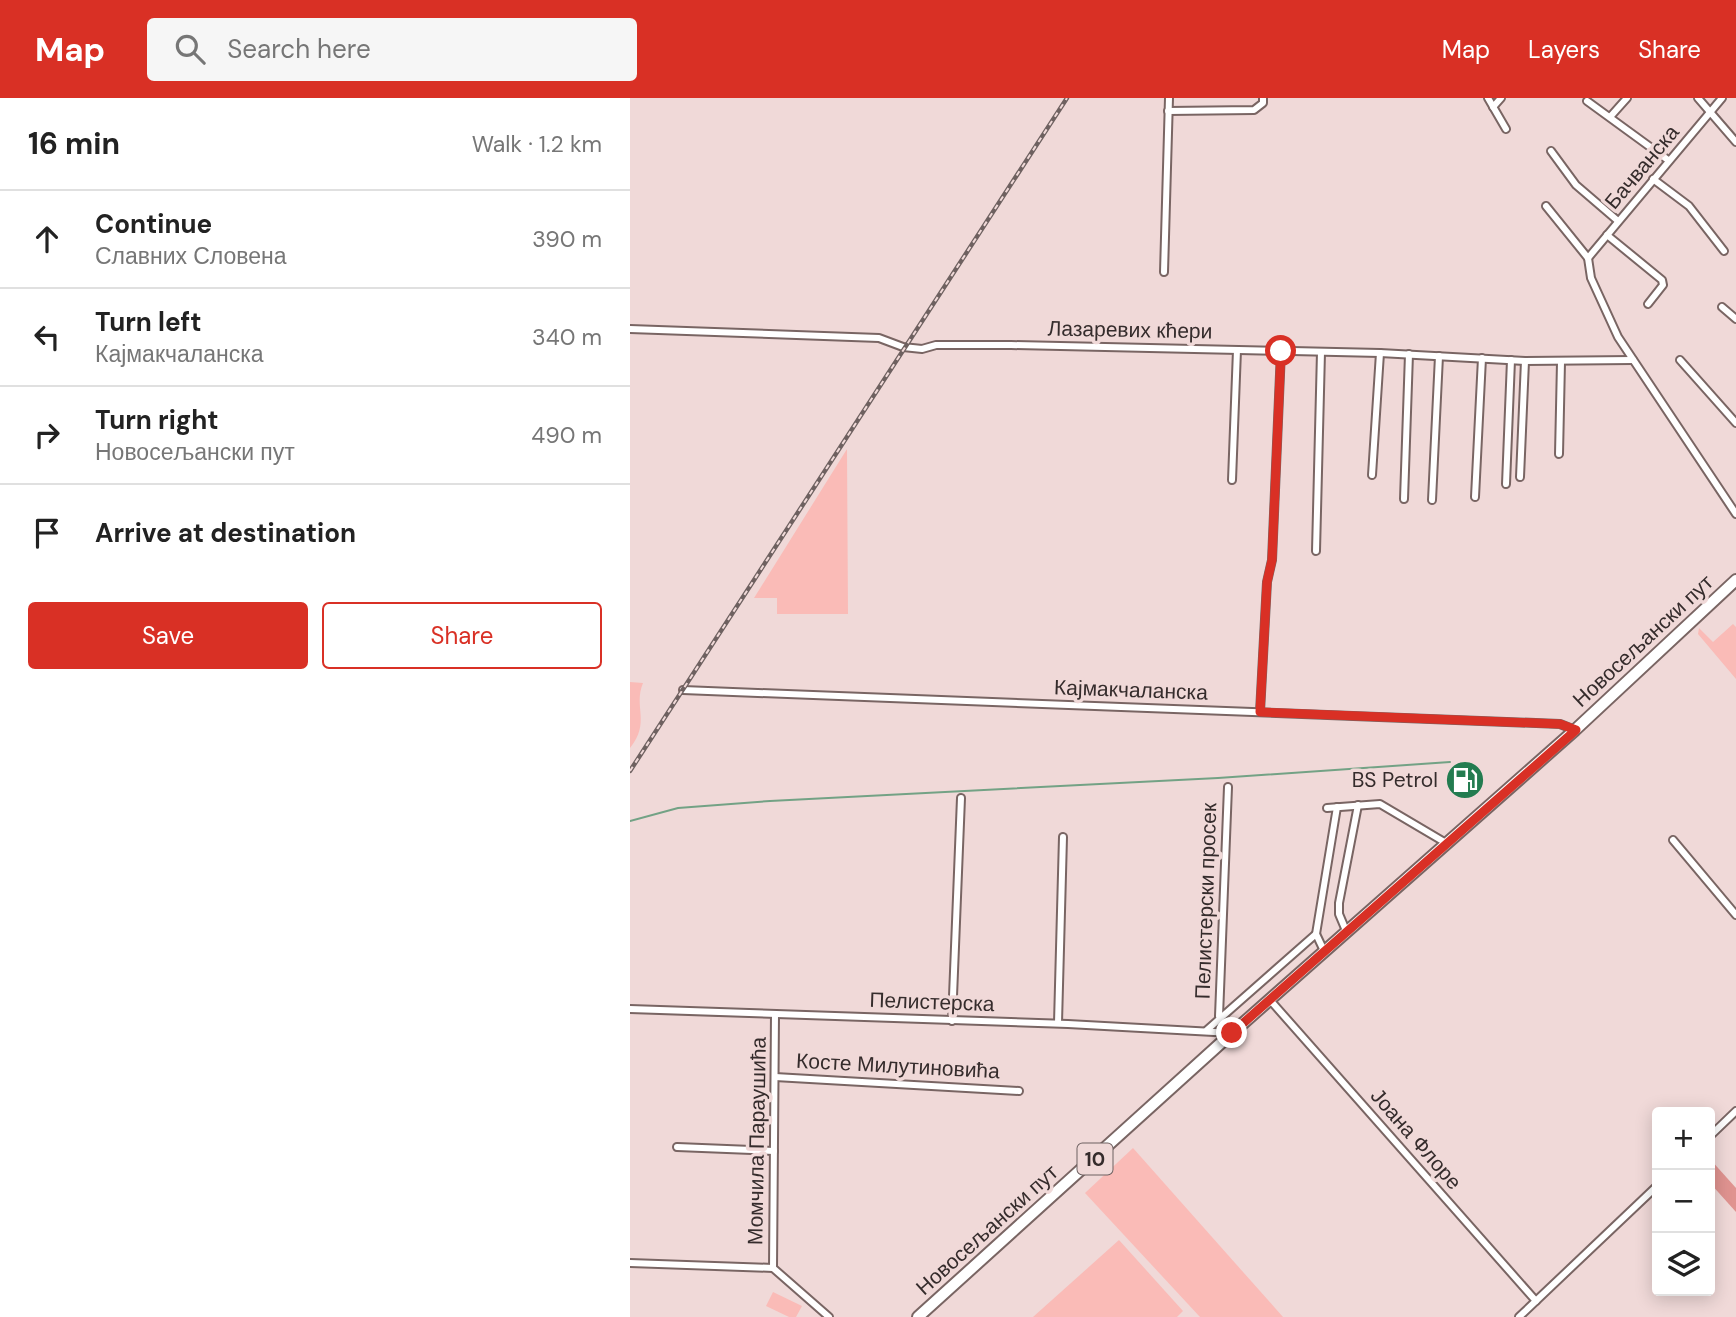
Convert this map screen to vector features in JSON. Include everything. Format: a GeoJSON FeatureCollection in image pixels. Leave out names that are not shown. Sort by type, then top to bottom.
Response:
{"type":"FeatureCollection","features":[{"type":"Feature","properties":{"kind":"main road","name":"Новосељански пут"},"geometry":{"type":"LineString","coordinates":[[918,1317],[1232,1033],[1576,730],[1736,580]]}},
{"type":"Feature","properties":{"kind":"street"},"geometry":{"type":"LineString","coordinates":[[1164,272],[1169,98]]}},
{"type":"Feature","properties":{"kind":"street"},"geometry":{"type":"LineString","coordinates":[[1168,111],[1254,110],[1263,103],[1263,98]]}},
{"type":"Feature","properties":{"kind":"street"},"geometry":{"type":"LineString","coordinates":[[1488,98],[1506,129]]}},
{"type":"Feature","properties":{"kind":"street"},"geometry":{"type":"LineString","coordinates":[[1493,107],[1501,98]]}},
{"type":"Feature","properties":{"kind":"street"},"geometry":{"type":"LineString","coordinates":[[1610,117],[1627,98]]}},
{"type":"Feature","properties":{"kind":"street"},"geometry":{"type":"LineString","coordinates":[[1698,98],[1736,142]]}},
{"type":"Feature","properties":{"kind":"street","name":"Бачванска"},"geometry":{"type":"LineString","coordinates":[[1588,258],[1722,98]]}},
{"type":"Feature","properties":{"kind":"street"},"geometry":{"type":"LineString","coordinates":[[1587,101],[1668,160]]}},
{"type":"Feature","properties":{"kind":"street"},"geometry":{"type":"LineString","coordinates":[[1551,151],[1576,185],[1618,221]]}},
{"type":"Feature","properties":{"kind":"street"},"geometry":{"type":"LineString","coordinates":[[1653,179],[1689,206],[1724,251]]}},
{"type":"Feature","properties":{"kind":"street"},"geometry":{"type":"LineString","coordinates":[[1546,206],[1588,258],[1591,278],[1601,302],[1633,360],[1736,514]]}},
{"type":"Feature","properties":{"kind":"street"},"geometry":{"type":"LineString","coordinates":[[1606,235],[1662,279],[1663,285],[1648,304]]}},
{"type":"Feature","properties":{"kind":"street"},"geometry":{"type":"LineString","coordinates":[[1722,307],[1736,319]]}},
{"type":"Feature","properties":{"kind":"street","name":"Лазаревих кћери"},"geometry":{"type":"LineString","coordinates":[[630,329],[879,338],[903,347],[922,349],[936,345],[1011,345],[1380,353],[1561,362],[1633,360]]}},
{"type":"Feature","properties":{"kind":"street"},"geometry":{"type":"LineString","coordinates":[[1232,480],[1237,350]]}},
{"type":"Feature","properties":{"kind":"street"},"geometry":{"type":"LineString","coordinates":[[1260,712],[1267,582],[1272,560],[1281,351]]}},
{"type":"Feature","properties":{"kind":"street"},"geometry":{"type":"LineString","coordinates":[[1317,551],[1321,352]]}},
{"type":"Feature","properties":{"kind":"street"},"geometry":{"type":"LineString","coordinates":[[1372,475],[1380,353]]}},
{"type":"Feature","properties":{"kind":"street"},"geometry":{"type":"LineString","coordinates":[[1404,499],[1409,354]]}},
{"type":"Feature","properties":{"kind":"street"},"geometry":{"type":"LineString","coordinates":[[1433,500],[1439,356]]}},
{"type":"Feature","properties":{"kind":"street"},"geometry":{"type":"LineString","coordinates":[[1475,497],[1482,358]]}},
{"type":"Feature","properties":{"kind":"street"},"geometry":{"type":"LineString","coordinates":[[1506,484],[1511,360]]}},
{"type":"Feature","properties":{"kind":"street"},"geometry":{"type":"LineString","coordinates":[[1680,360],[1736,423]]}},
{"type":"Feature","properties":{"kind":"street"},"geometry":{"type":"LineString","coordinates":[[1520,477],[1525,361]]}},
{"type":"Feature","properties":{"kind":"street"},"geometry":{"type":"LineString","coordinates":[[1559,454],[1561,362]]}},
{"type":"Feature","properties":{"kind":"street","name":"Кајмакчаланска"},"geometry":{"type":"LineString","coordinates":[[683,690],[1560,724],[1576,730]]}},
{"type":"Feature","properties":{"kind":"street","name":"Пелистерски просек"},"geometry":{"type":"LineString","coordinates":[[1219,1016],[1228,788]]}},
{"type":"Feature","properties":{"kind":"street"},"geometry":{"type":"LineString","coordinates":[[952,1021],[961,798]]}},
{"type":"Feature","properties":{"kind":"street"},"geometry":{"type":"LineString","coordinates":[[1347,933],[1339,915],[1339,903],[1358,805]]}},
{"type":"Feature","properties":{"kind":"street"},"geometry":{"type":"LineString","coordinates":[[1327,808],[1382,805],[1446,843]]}},
{"type":"Feature","properties":{"kind":"street"},"geometry":{"type":"LineString","coordinates":[[1325,953],[1316,934],[1337,807]]}},
{"type":"Feature","properties":{"kind":"street"},"geometry":{"type":"LineString","coordinates":[[1058,1023],[1063,837]]}},
{"type":"Feature","properties":{"kind":"street"},"geometry":{"type":"LineString","coordinates":[[1672,840],[1736,915]]}},
{"type":"Feature","properties":{"kind":"street"},"geometry":{"type":"LineString","coordinates":[[1207,1030],[1219,1016],[1316,934]]}},
{"type":"Feature","properties":{"kind":"street","name":"Јоана Флоре"},"geometry":{"type":"LineString","coordinates":[[1270,1000],[1536,1301]]}},
{"type":"Feature","properties":{"kind":"street","name":"Пелистерска"},"geometry":{"type":"LineString","coordinates":[[630,1009],[1058,1023],[1232,1033]]}},
{"type":"Feature","properties":{"kind":"street","name":"Момчила Параушића"},"geometry":{"type":"LineString","coordinates":[[773,1268],[775,1014]]}},
{"type":"Feature","properties":{"kind":"street","name":"Косте Милутиновића"},"geometry":{"type":"LineString","coordinates":[[775,1077],[1019,1091]]}},
{"type":"Feature","properties":{"kind":"street"},"geometry":{"type":"LineString","coordinates":[[1715,1131],[1736,1111]]}},
{"type":"Feature","properties":{"kind":"street"},"geometry":{"type":"LineString","coordinates":[[677,1147],[774,1151]]}},
{"type":"Feature","properties":{"kind":"street"},"geometry":{"type":"LineString","coordinates":[[1519,1317],[1652,1191]]}},
{"type":"Feature","properties":{"kind":"street"},"geometry":{"type":"LineString","coordinates":[[630,1263],[773,1268],[829,1317]]}},
{"type":"Feature","properties":{"kind":"shaded area"},"geometry":{"type":"Polygon","coordinates":[[[847,449],[848,614],[777,614],[777,598],[754,598],[847,449]]]}},
{"type":"Feature","properties":{"kind":"shaded area"},"geometry":{"type":"Polygon","coordinates":[[[1733,624],[1736,627],[1736,679],[1698,634],[1699,628],[1713,642],[1733,624]]]}},
{"type":"Feature","properties":{"kind":"shaded area"},"geometry":{"type":"Polygon","coordinates":[[[630,682],[643,683],[640,692],[641,722],[630,748],[630,682]]]}},
{"type":"Feature","properties":{"kind":"shaded area"},"geometry":{"type":"Polygon","coordinates":[[[1133,1148],[1283,1317],[1200,1317],[1085,1193],[1133,1148]]]}},
{"type":"Feature","properties":{"kind":"shaded area"},"geometry":{"type":"Polygon","coordinates":[[[1715,1165],[1736,1188],[1736,1212],[1715,1189],[1715,1165]]]}},
{"type":"Feature","properties":{"kind":"shaded area"},"geometry":{"type":"Polygon","coordinates":[[[1119,1240],[1183,1311],[1177,1317],[1033,1317],[1119,1240]]]}},
{"type":"Feature","properties":{"kind":"shaded area"},"geometry":{"type":"Polygon","coordinates":[[[773,1292],[802,1306],[796,1317],[789,1317],[766,1306],[773,1292]]]}},
{"type":"Feature","properties":{"kind":"waterway"},"geometry":{"type":"LineString","coordinates":[[630,821],[678,808],[770,801],[1218,778],[1450,762]]}},
{"type":"Feature","properties":{"kind":"railway"},"geometry":{"type":"LineString","coordinates":[[630,771],[1067,98]]}},
{"type":"Feature","properties":{"kind":"place","name":"BS Petrol"},"geometry":{"type":"Point","coordinates":[1465,780]}},
{"type":"Feature","properties":{"kind":"route"},"geometry":{"type":"LineString","coordinates":[[1232,1033],[1576,730],[1560,724],[1260,712],[1267,582],[1272,560],[1281,351]]}}]}
